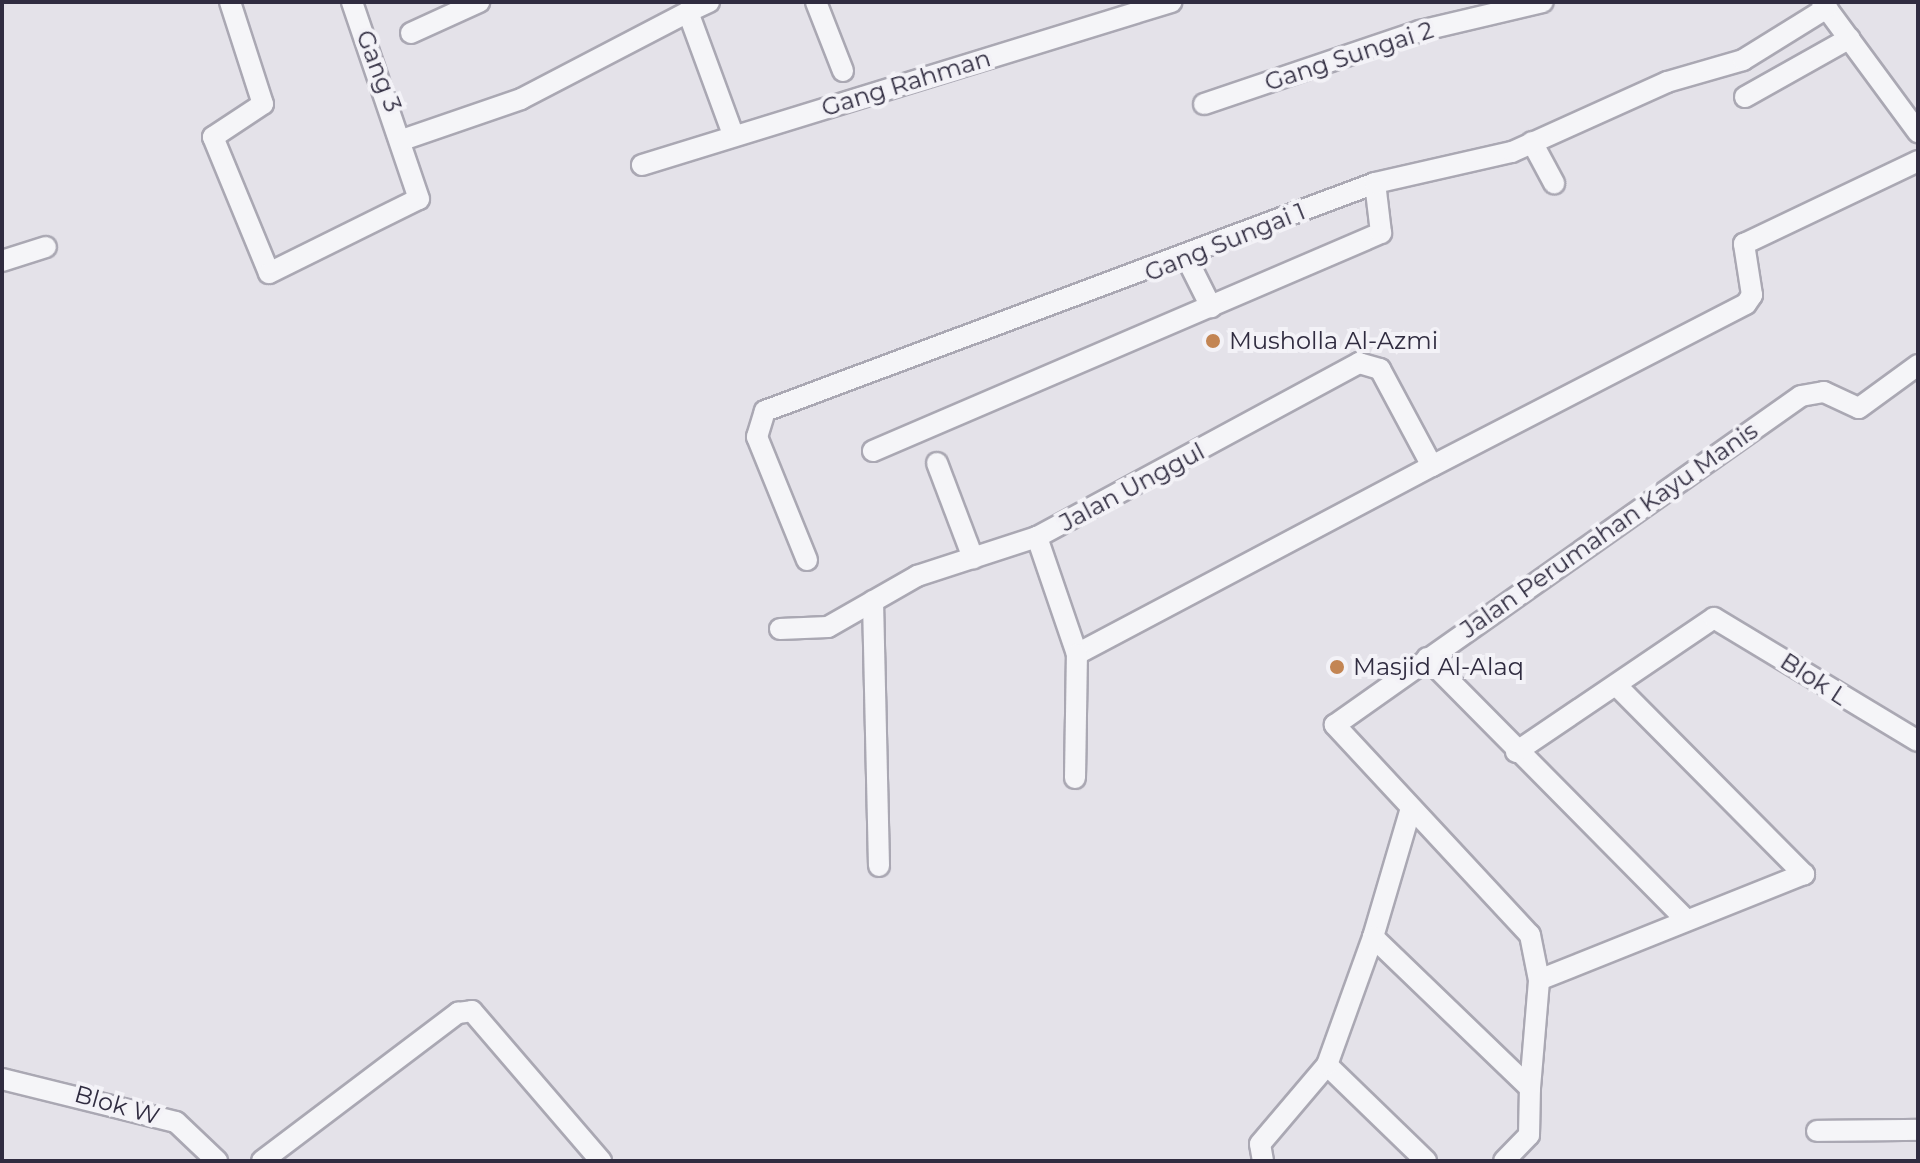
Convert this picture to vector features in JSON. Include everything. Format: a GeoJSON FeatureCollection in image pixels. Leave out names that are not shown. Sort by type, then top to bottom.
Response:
{"type":"FeatureCollection","features":[{"type":"Feature","properties":{"kind":"street","name":"Gang 3"},"geometry":{"type":"LineString","coordinates":[[230,2],[263,104],[213,137],[269,273],[413,207],[420,189],[405,139],[352,2]]}},
{"type":"Feature","properties":{"kind":"street"},"geometry":{"type":"LineString","coordinates":[[411,33],[479,2]]}},
{"type":"Feature","properties":{"kind":"street"},"geometry":{"type":"LineString","coordinates":[[405,139],[521,99],[709,2]]}},
{"type":"Feature","properties":{"kind":"street"},"geometry":{"type":"LineString","coordinates":[[816,2],[843,71]]}},
{"type":"Feature","properties":{"kind":"street","name":"Gang Rahman"},"geometry":{"type":"LineString","coordinates":[[642,165],[733,134],[1171,2]]}},
{"type":"Feature","properties":{"kind":"street","name":"Gang Sungai 2"},"geometry":{"type":"LineString","coordinates":[[1204,104],[1420,31],[1543,2]]}},
{"type":"Feature","properties":{"kind":"street"},"geometry":{"type":"LineString","coordinates":[[1825,5],[1918,132]]}},
{"type":"Feature","properties":{"kind":"street","name":"Gang Sungai 1"},"geometry":{"type":"LineString","coordinates":[[807,560],[757,437],[765,411],[1187,259],[1375,183],[1532,142],[1667,82],[1743,60],[1825,5]]}},
{"type":"Feature","properties":{"kind":"street"},"geometry":{"type":"LineString","coordinates":[[688,12],[733,134]]}},
{"type":"Feature","properties":{"kind":"street"},"geometry":{"type":"LineString","coordinates":[[1745,97],[1850,38]]}},
{"type":"Feature","properties":{"kind":"street"},"geometry":{"type":"LineString","coordinates":[[1532,142],[1554,183]]}},
{"type":"Feature","properties":{"kind":"street"},"geometry":{"type":"LineString","coordinates":[[1077,654],[1746,304],[1752,295],[1744,244],[1918,161]]}},
{"type":"Feature","properties":{"kind":"street"},"geometry":{"type":"LineString","coordinates":[[873,451],[1381,233],[1375,183]]}},
{"type":"Feature","properties":{"kind":"street"},"geometry":{"type":"LineString","coordinates":[[2,261],[46,247]]}},
{"type":"Feature","properties":{"kind":"street"},"geometry":{"type":"LineString","coordinates":[[1187,259],[1211,307]]}},
{"type":"Feature","properties":{"kind":"street","name":"Jalan Unggul"},"geometry":{"type":"LineString","coordinates":[[1075,778],[1077,654],[1037,537],[1359,363],[1380,369],[1432,466]]}},
{"type":"Feature","properties":{"kind":"street","name":"Jalan Perumahan Kayu Manis"},"geometry":{"type":"LineString","coordinates":[[1504,1161],[1529,1135],[1539,980],[1530,935],[1491,888],[1411,808],[1335,725],[1661,493],[1809,392],[1859,408],[1918,365]]}},
{"type":"Feature","properties":{"kind":"street"},"geometry":{"type":"LineString","coordinates":[[937,463],[973,558]]}},
{"type":"Feature","properties":{"kind":"street"},"geometry":{"type":"LineString","coordinates":[[780,629],[828,627],[917,576],[1037,537]]}},
{"type":"Feature","properties":{"kind":"street"},"geometry":{"type":"LineString","coordinates":[[873,601],[879,866]]}},
{"type":"Feature","properties":{"kind":"street","name":"Blok L"},"geometry":{"type":"LineString","coordinates":[[1616,685],[1711,619],[1735,626],[1836,696],[1918,741]]}},
{"type":"Feature","properties":{"kind":"street"},"geometry":{"type":"LineString","coordinates":[[1427,658],[1516,752],[1685,919]]}},
{"type":"Feature","properties":{"kind":"street"},"geometry":{"type":"LineString","coordinates":[[1516,752],[1616,685],[1804,874],[1685,919],[1539,980]]}},
{"type":"Feature","properties":{"kind":"street"},"geometry":{"type":"LineString","coordinates":[[1263,1161],[1260,1144],[1327,1065],[1373,937],[1411,808]]}},
{"type":"Feature","properties":{"kind":"street"},"geometry":{"type":"LineString","coordinates":[[1373,937],[1530,1088]]}},
{"type":"Feature","properties":{"kind":"street"},"geometry":{"type":"LineString","coordinates":[[262,1161],[458,1013],[472,1011],[601,1161]]}},
{"type":"Feature","properties":{"kind":"street"},"geometry":{"type":"LineString","coordinates":[[1327,1065],[1426,1161]]}},
{"type":"Feature","properties":{"kind":"street","name":"Blok W"},"geometry":{"type":"LineString","coordinates":[[2,1079],[176,1122],[217,1161]]}},
{"type":"Feature","properties":{"kind":"street"},"geometry":{"type":"LineString","coordinates":[[1817,1131],[1918,1130]]}},
{"type":"Feature","properties":{"kind":"place","name":"Musholla Al-Azmi"},"geometry":{"type":"Point","coordinates":[1213,341]}},
{"type":"Feature","properties":{"kind":"place","name":"Masjid Al-Alaq"},"geometry":{"type":"Point","coordinates":[1337,667]}}]}
